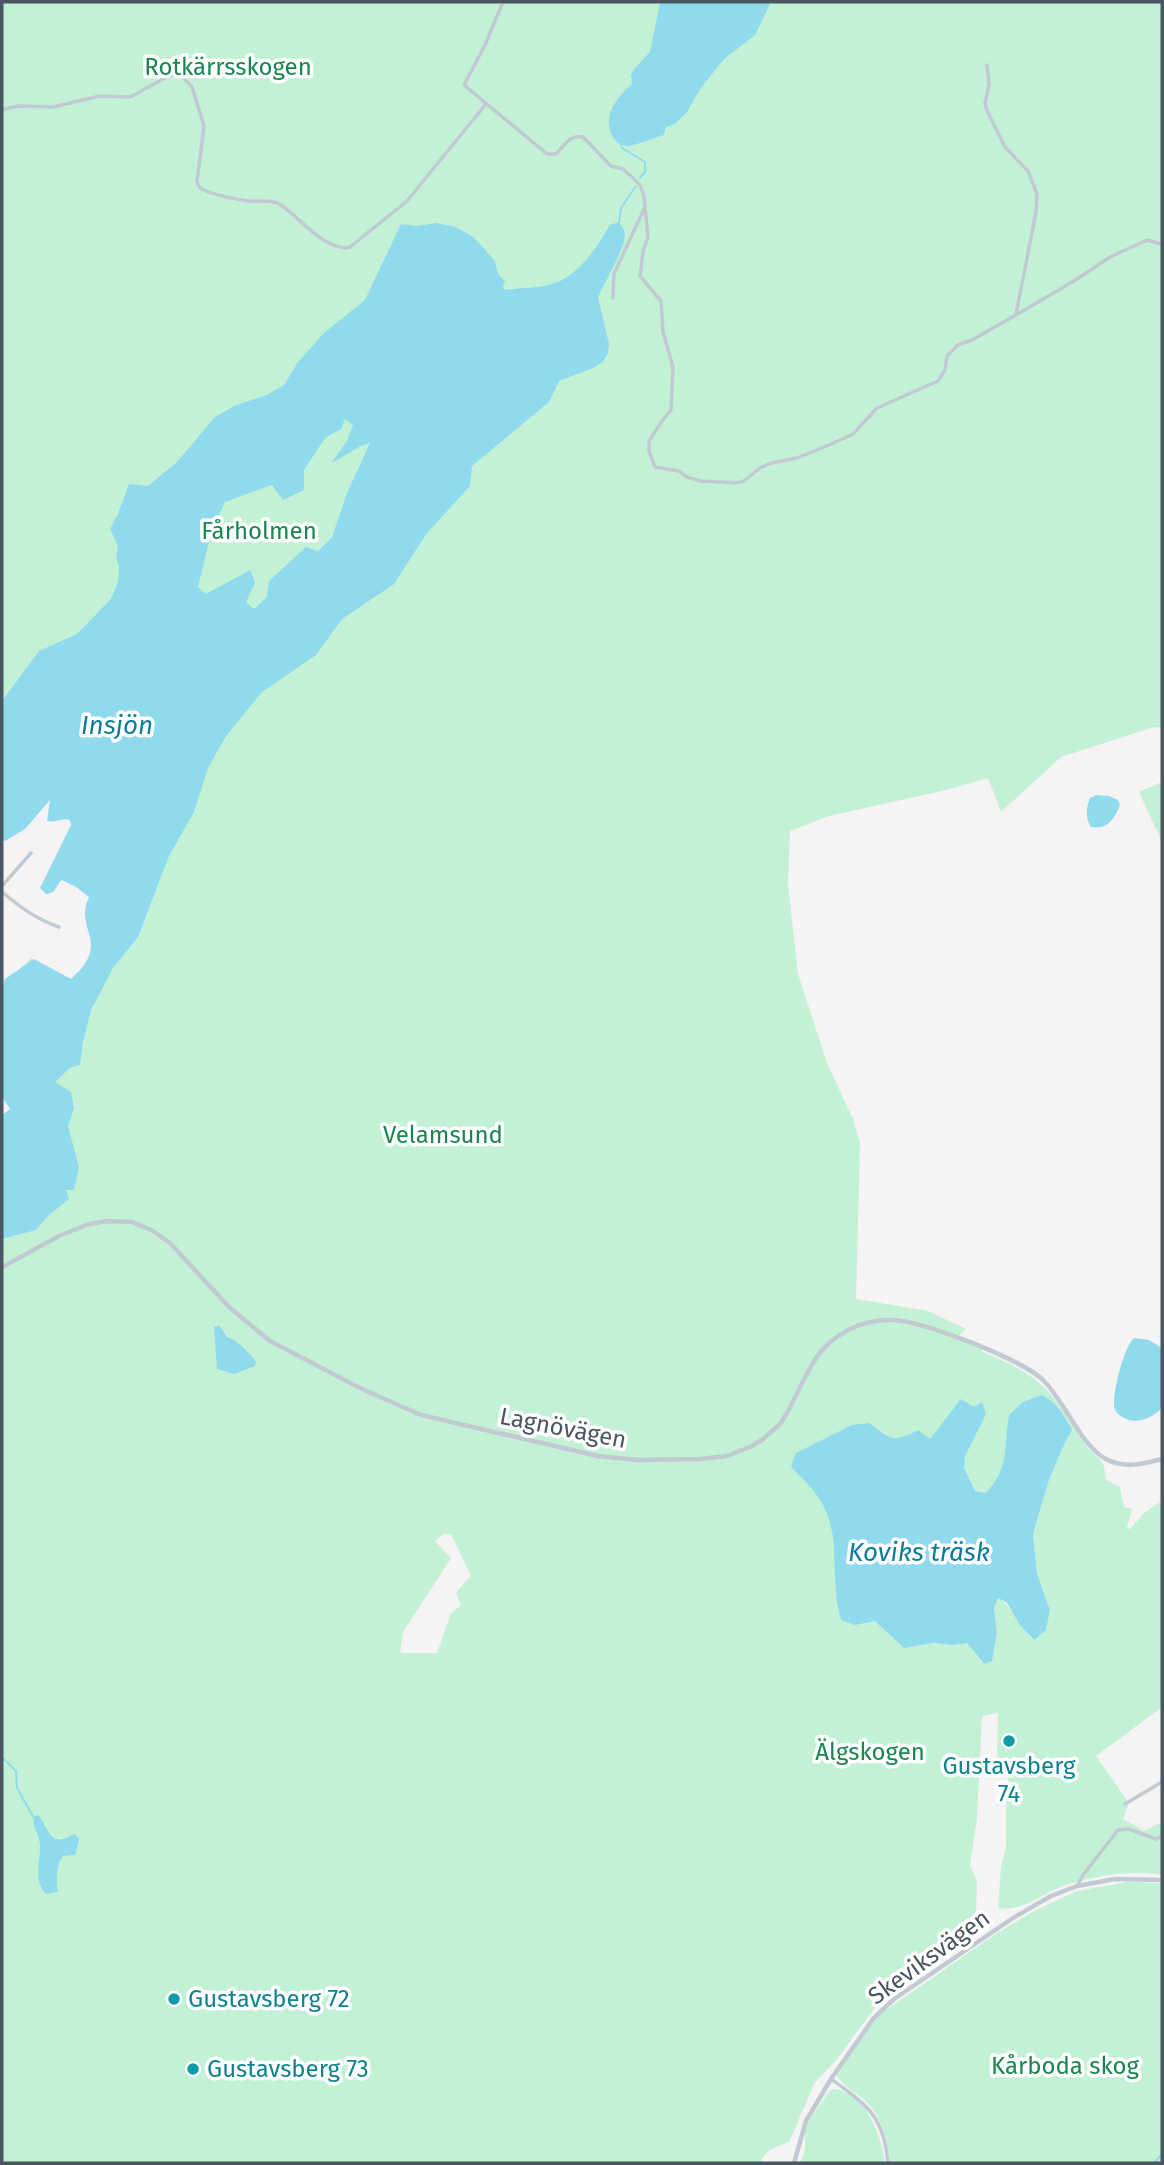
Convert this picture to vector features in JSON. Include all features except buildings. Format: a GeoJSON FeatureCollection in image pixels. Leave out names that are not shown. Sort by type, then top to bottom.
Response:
{"type":"FeatureCollection","features":[{"type":"Feature","properties":{"kind":"street"},"geometry":{"type":"LineString","coordinates":[[503,2],[464,85],[547,154],[556,154],[570,138],[583,137],[611,166],[623,169],[640,185],[648,237],[640,276],[661,301],[663,332],[673,367],[671,410],[649,441],[649,451],[655,467],[679,471],[701,481],[736,483],[744,481],[771,463],[797,458],[853,434],[877,408],[937,380],[945,370],[947,356],[952,349],[1077,279],[1110,257],[1147,240],[1162,244]]}},
{"type":"Feature","properties":{"kind":"street"},"geometry":{"type":"LineString","coordinates":[[987,65],[989,83],[985,104],[988,114],[1005,147],[1028,171],[1037,194],[1036,212],[1016,314]]}},
{"type":"Feature","properties":{"kind":"street"},"geometry":{"type":"LineString","coordinates":[[2,110],[17,106],[53,107],[100,96],[131,97],[167,77],[181,75],[192,87],[204,126],[197,182],[200,188],[250,201],[274,201],[319,236],[338,248],[344,248],[350,247],[407,201],[486,104]]}},
{"type":"Feature","properties":{"kind":"street"},"geometry":{"type":"LineString","coordinates":[[613,298],[614,274],[645,206]]}},
{"type":"Feature","properties":{"kind":"street"},"geometry":{"type":"LineString","coordinates":[[2,886],[31,853]]}},
{"type":"Feature","properties":{"kind":"street"},"geometry":{"type":"LineString","coordinates":[[2,892],[26,912],[59,927]]}},
{"type":"Feature","properties":{"kind":"street","name":"Lagnövägen"},"geometry":{"type":"LineString","coordinates":[[2,1267],[89,1224],[122,1220],[142,1225],[170,1243],[229,1307],[259,1333],[362,1389],[421,1415],[612,1458],[700,1459],[727,1456],[750,1447],[780,1424],[814,1361],[832,1341],[861,1324],[901,1320],[968,1342],[1034,1372],[1056,1394],[1090,1446],[1105,1459],[1130,1465],[1162,1459]]}},
{"type":"Feature","properties":{"kind":"street"},"geometry":{"type":"LineString","coordinates":[[1125,1804],[1162,1782]]}},
{"type":"Feature","properties":{"kind":"street"},"geometry":{"type":"LineString","coordinates":[[1077,1886],[1118,1830],[1129,1829],[1156,1839],[1162,1836]]}},
{"type":"Feature","properties":{"kind":"street","name":"Skeviksvägen"},"geometry":{"type":"LineString","coordinates":[[794,2163],[806,2121],[831,2079],[873,2019],[894,1999],[1051,1896],[1077,1886],[1126,1878],[1162,1880]]}},
{"type":"Feature","properties":{"kind":"street"},"geometry":{"type":"LineString","coordinates":[[831,2079],[863,2102],[877,2120],[884,2138],[888,2163]]}},
{"type":"Feature","properties":{"kind":"green space","name":"Velamsund"},"geometry":{"type":"Polygon","coordinates":[[[2,2],[1162,2],[1162,727],[1151,728],[1061,757],[1001,812],[988,778],[829,816],[790,831],[788,885],[798,974],[827,1063],[853,1119],[860,1143],[856,1299],[928,1311],[966,1329],[958,1336],[982,1345],[982,1352],[1032,1377],[1063,1410],[1087,1447],[1103,1464],[1106,1480],[1120,1487],[1124,1507],[1132,1509],[1127,1528],[1130,1529],[1144,1513],[1162,1501],[1162,1707],[1096,1756],[1129,1803],[1123,1819],[1144,1831],[1162,1822],[1162,1875],[1127,1873],[1092,1878],[1060,1887],[1017,1907],[998,1908],[1001,1867],[1006,1847],[1008,1777],[997,1764],[998,1713],[982,1716],[977,1819],[970,1865],[977,1881],[976,1910],[967,1941],[929,1970],[879,2002],[837,2059],[815,2082],[789,2142],[768,2152],[761,2163],[2,2163],[2,1125],[19,1115],[10,979],[31,958],[55,974],[74,993],[101,955],[85,814],[48,786],[2,819],[2,2]],[[1007,1428],[1003,1463],[997,1478],[986,1493],[975,1491],[968,1476],[918,1645],[967,1643],[983,1664],[992,1660],[997,1633],[994,1608],[998,1598],[1012,1611],[1033,1640],[1046,1629],[1050,1610],[1037,1572],[1033,1534],[1049,1480],[1072,1430],[1007,1428]],[[443,1534],[435,1541],[451,1558],[403,1632],[400,1653],[437,1653],[451,1613],[461,1605],[456,1592],[471,1576],[451,1534],[443,1534]]]}},
{"type":"Feature","properties":{"kind":"green space"},"geometry":{"type":"Polygon","coordinates":[[[1162,782],[1162,842],[1139,792],[1162,782]]]}},
{"type":"Feature","properties":{"kind":"green space","name":"Kårboda skog"},"geometry":{"type":"Polygon","coordinates":[[[1127,1882],[1162,1883],[1162,2163],[890,2163],[885,2136],[874,2111],[836,2074],[870,2026],[885,2011],[997,1933],[1036,1910],[1077,1891],[1127,1882]]]}},
{"type":"Feature","properties":{"kind":"green space"},"geometry":{"type":"Polygon","coordinates":[[[833,2089],[844,2092],[863,2106],[876,2128],[885,2163],[800,2163],[805,2151],[805,2127],[833,2089]]]}},
{"type":"Feature","properties":{"kind":"water"},"geometry":{"type":"Polygon","coordinates":[[[660,2],[771,2],[755,35],[724,59],[700,89],[687,112],[675,124],[666,127],[664,135],[626,146],[613,137],[610,115],[616,101],[632,84],[631,74],[634,69],[650,52],[660,2]]]}},
{"type":"Feature","properties":{"kind":"water","name":"Insjön"},"geometry":{"type":"Polygon","coordinates":[[[619,222],[625,232],[618,257],[598,297],[609,344],[603,362],[559,381],[549,402],[472,466],[470,486],[427,533],[394,584],[342,619],[316,655],[262,692],[226,736],[208,768],[194,812],[169,856],[138,937],[113,968],[91,1010],[80,1065],[71,1067],[55,1082],[71,1092],[74,1108],[68,1126],[79,1167],[74,1190],[66,1190],[69,1199],[36,1230],[2,1239],[2,1115],[10,1109],[2,1097],[2,987],[5,979],[34,959],[71,979],[83,966],[91,945],[85,919],[89,897],[62,880],[50,893],[46,894],[40,888],[71,825],[70,820],[47,821],[50,800],[25,829],[5,841],[2,839],[2,701],[39,651],[77,634],[111,599],[118,582],[119,566],[116,558],[118,546],[110,529],[129,484],[148,486],[177,462],[215,417],[284,385],[298,362],[324,333],[365,300],[401,224],[417,226],[436,223],[455,227],[472,236],[494,260],[499,275],[505,281],[505,290],[549,285],[569,276],[585,261],[610,225],[619,222]],[[345,419],[341,429],[325,438],[304,470],[304,490],[283,500],[272,485],[225,502],[211,533],[198,587],[206,594],[250,570],[255,583],[246,602],[254,609],[267,597],[269,581],[306,547],[318,551],[332,537],[347,493],[370,443],[332,462],[347,441],[353,425],[345,419]]]}},
{"type":"Feature","properties":{"kind":"water"},"geometry":{"type":"Polygon","coordinates":[[[1096,795],[1109,796],[1118,800],[1120,805],[1110,822],[1102,827],[1091,827],[1088,820],[1090,798],[1096,795]]]}},
{"type":"Feature","properties":{"kind":"water"},"geometry":{"type":"Polygon","coordinates":[[[219,1325],[227,1337],[250,1355],[256,1362],[255,1366],[234,1374],[217,1369],[214,1327],[219,1325]]]}},
{"type":"Feature","properties":{"kind":"water"},"geometry":{"type":"Polygon","coordinates":[[[1134,1338],[1149,1340],[1162,1348],[1162,1408],[1152,1416],[1136,1421],[1119,1415],[1114,1405],[1120,1370],[1134,1338]]]}},
{"type":"Feature","properties":{"kind":"water","name":"Koviks träsk"},"geometry":{"type":"Polygon","coordinates":[[[1042,1395],[1059,1409],[1072,1430],[1049,1480],[1033,1534],[1037,1573],[1050,1610],[1046,1630],[1034,1640],[1020,1625],[1007,1603],[998,1598],[994,1608],[997,1633],[992,1661],[984,1664],[967,1643],[933,1643],[904,1648],[875,1621],[855,1625],[841,1620],[836,1599],[831,1526],[820,1500],[791,1467],[796,1453],[852,1425],[869,1423],[892,1438],[918,1430],[930,1439],[961,1399],[974,1407],[982,1402],[986,1414],[965,1456],[964,1468],[975,1491],[986,1493],[1003,1465],[1009,1415],[1023,1402],[1042,1395]]]}},
{"type":"Feature","properties":{"kind":"water"},"geometry":{"type":"Polygon","coordinates":[[[38,1815],[54,1838],[63,1839],[75,1834],[79,1839],[75,1855],[63,1856],[59,1864],[58,1892],[46,1894],[39,1882],[40,1844],[34,1823],[35,1816],[38,1815]]]}},
{"type":"Feature","properties":{"kind":"waterway"},"geometry":{"type":"LineString","coordinates":[[621,144],[622,148],[645,162],[645,172],[640,178]]}},
{"type":"Feature","properties":{"kind":"waterway"},"geometry":{"type":"LineString","coordinates":[[619,222],[621,208],[636,186]]}},
{"type":"Feature","properties":{"kind":"waterway"},"geometry":{"type":"LineString","coordinates":[[2,1757],[16,1771],[17,1788],[34,1818]]}},
{"type":"Feature","properties":{"kind":"waterway"},"geometry":{"type":"LineString","coordinates":[[1154,2163],[1162,2154]]}},
{"type":"Feature","properties":{"kind":"place","name":"Gustavsberg 74"},"geometry":{"type":"Point","coordinates":[1009,1741]}},
{"type":"Feature","properties":{"kind":"place","name":"Gustavsberg 72"},"geometry":{"type":"Point","coordinates":[174,1999]}},
{"type":"Feature","properties":{"kind":"place","name":"Gustavsberg 73"},"geometry":{"type":"Point","coordinates":[193,2069]}},
{"type":"Feature","properties":{"kind":"park label","name":"Rotkärrsskogen"},"geometry":{"type":"Point","coordinates":[228,67]}},
{"type":"Feature","properties":{"kind":"park label","name":"Fårholmen"},"geometry":{"type":"Point","coordinates":[259,531]}},
{"type":"Feature","properties":{"kind":"park label","name":"Älgskogen"},"geometry":{"type":"Point","coordinates":[870,1752]}}]}
